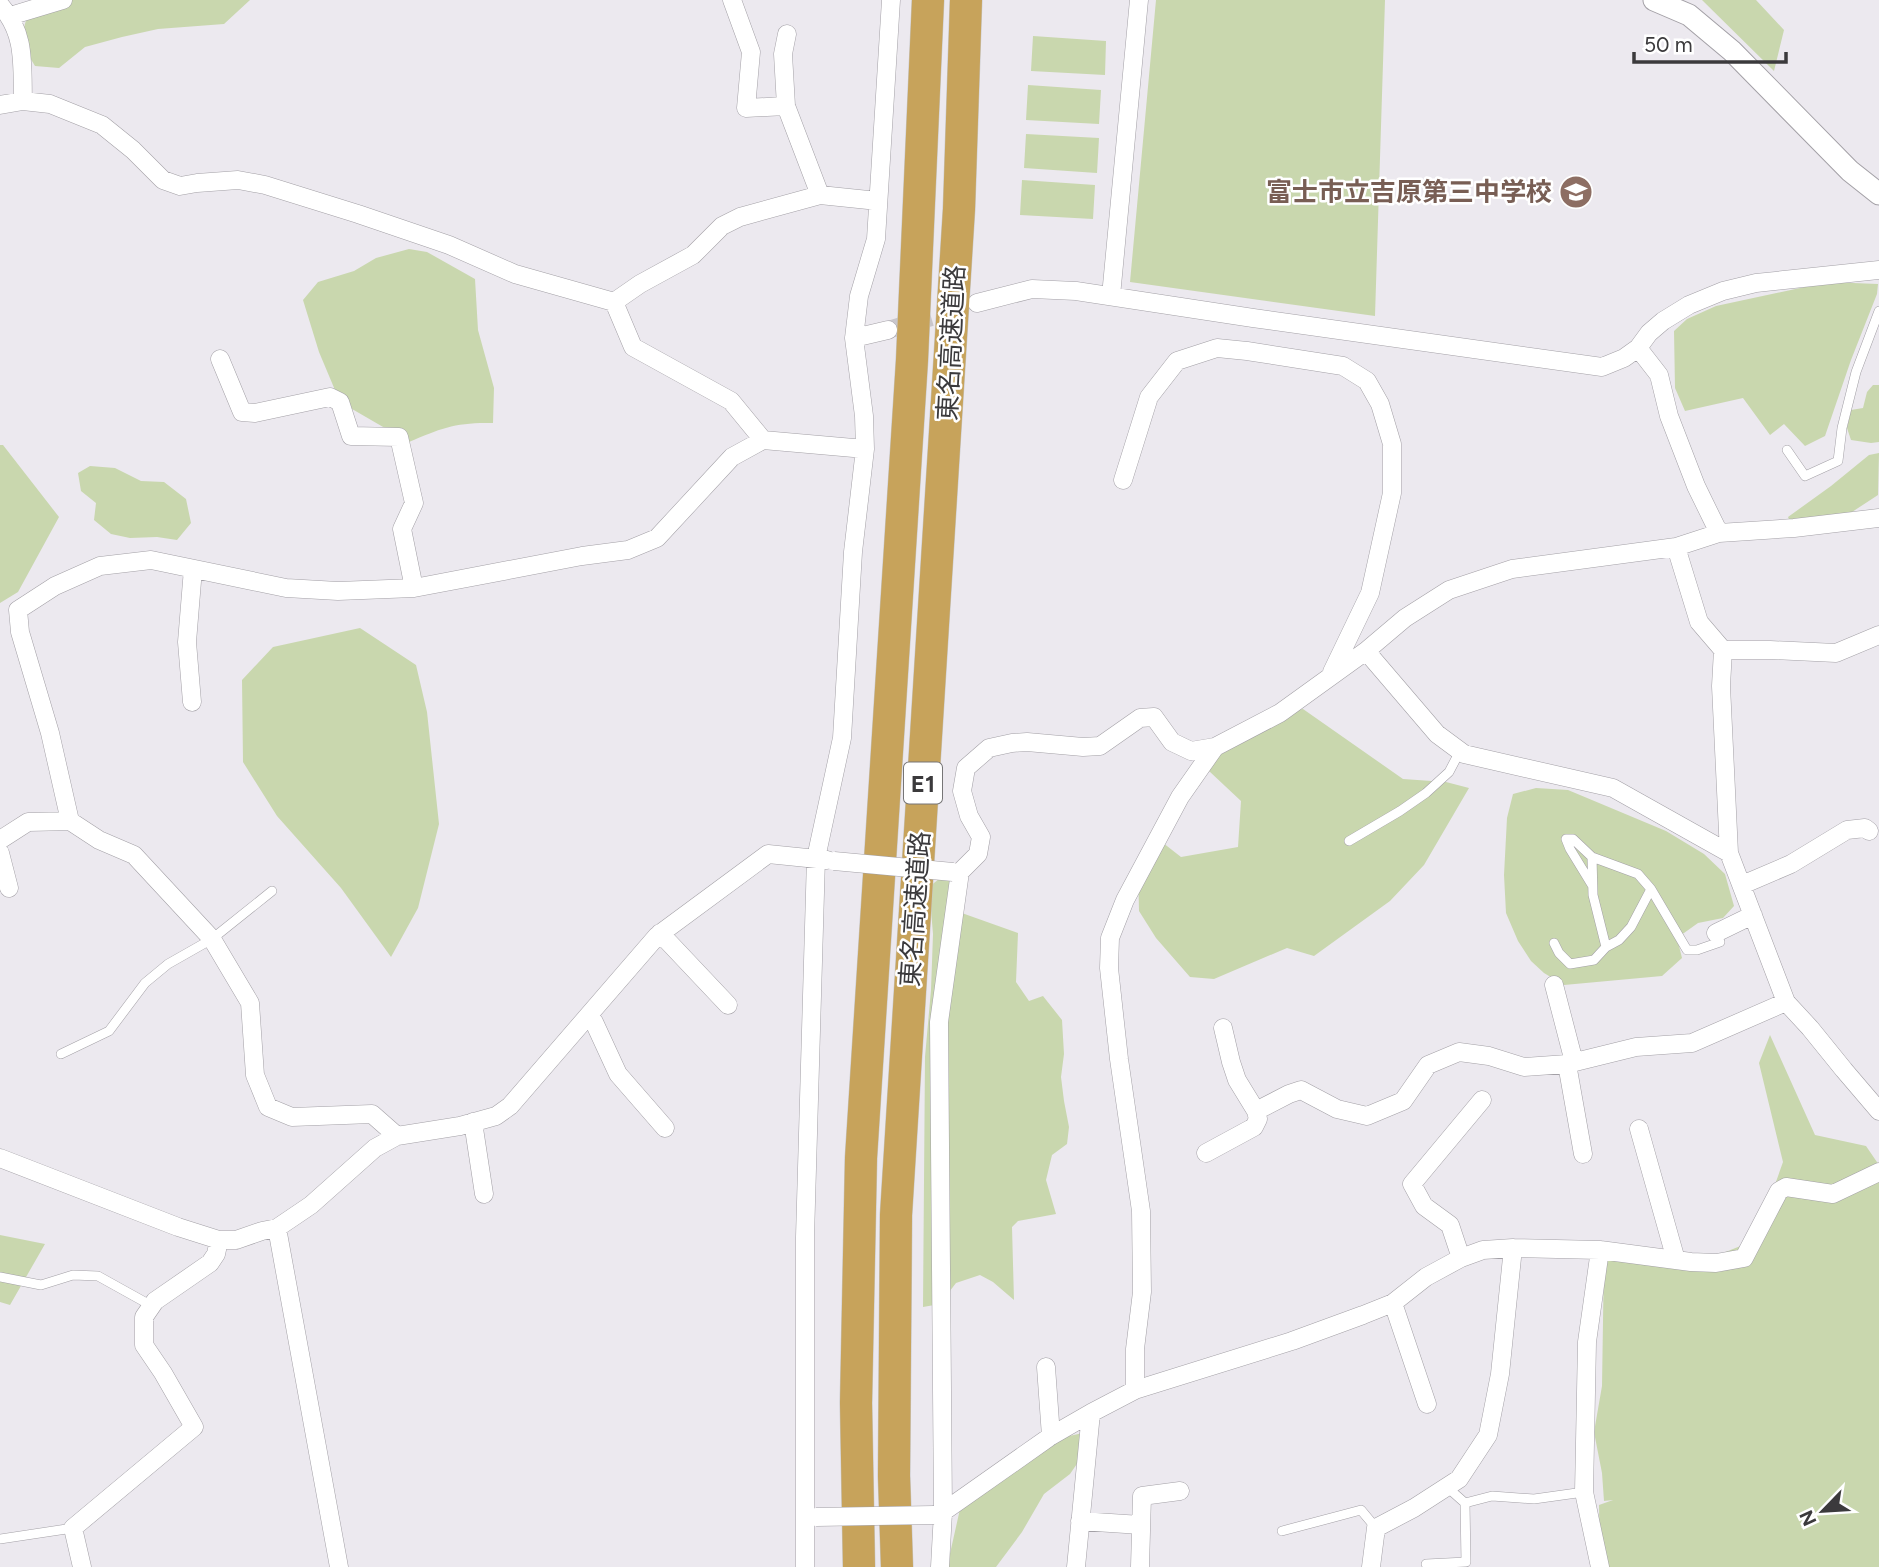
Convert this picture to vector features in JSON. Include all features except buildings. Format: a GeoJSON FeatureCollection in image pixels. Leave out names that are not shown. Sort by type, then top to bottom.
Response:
{"type":"FeatureCollection","features":[{"type":"Feature","properties":{"kind":"highway","name":"東名高速道路"},"geometry":{"type":"LineString","coordinates":[[859,1567],[856,1404],[861,1158],[912,359],[928,0]]}},
{"type":"Feature","properties":{"kind":"highway","name":"東名高速道路"},"geometry":{"type":"LineString","coordinates":[[897,1567],[894,1476],[896,1215],[957,236],[966,0]]}},
{"type":"Feature","properties":{"kind":"street"},"geometry":{"type":"LineString","coordinates":[[23,101],[20,38],[5,10],[63,0]]}},
{"type":"Feature","properties":{"kind":"street"},"geometry":{"type":"LineString","coordinates":[[732,0],[751,52],[746,108],[786,106]]}},
{"type":"Feature","properties":{"kind":"street"},"geometry":{"type":"LineString","coordinates":[[804,1567],[811,1517],[805,1237],[825,859],[842,738],[853,552],[865,449],[864,416],[854,338],[859,296],[876,239],[891,0]]}},
{"type":"Feature","properties":{"kind":"street"},"geometry":{"type":"LineString","coordinates":[[1111,296],[1139,0]]}},
{"type":"Feature","properties":{"kind":"street"},"geometry":{"type":"LineString","coordinates":[[1654,0],[1689,15],[1732,51],[1850,171],[1879,194]]}},
{"type":"Feature","properties":{"kind":"street"},"geometry":{"type":"LineString","coordinates":[[787,34],[783,54],[786,106],[820,195]]}},
{"type":"Feature","properties":{"kind":"street"},"geometry":{"type":"LineString","coordinates":[[0,106],[23,101],[50,104],[102,125],[133,150],[163,180],[180,186],[239,180],[265,186],[449,245],[515,274],[614,302]]}},
{"type":"Feature","properties":{"kind":"street"},"geometry":{"type":"LineString","coordinates":[[614,302],[640,284],[693,255],[722,226],[740,217],[820,195],[878,201]]}},
{"type":"Feature","properties":{"kind":"street"},"geometry":{"type":"LineString","coordinates":[[977,303],[1032,289],[1076,291],[1602,367],[1624,358],[1638,348],[1662,321],[1689,305],[1723,291],[1756,283],[1815,275],[1879,270]]}},
{"type":"Feature","properties":{"kind":"street"},"geometry":{"type":"LineString","coordinates":[[614,302],[633,347],[731,401],[763,440]]}},
{"type":"Feature","properties":{"kind":"street"},"geometry":{"type":"LineString","coordinates":[[854,338],[888,330]]}},
{"type":"Feature","properties":{"kind":"street"},"geometry":{"type":"LineString","coordinates":[[1123,480],[1149,397],[1177,361],[1217,348],[1248,351],[1343,366],[1367,381],[1380,404],[1392,444],[1392,493],[1370,593],[1331,675]]}},
{"type":"Feature","properties":{"kind":"street"},"geometry":{"type":"LineString","coordinates":[[1638,348],[1659,375],[1669,415],[1696,486],[1719,533]]}},
{"type":"Feature","properties":{"kind":"street"},"geometry":{"type":"LineString","coordinates":[[220,359],[242,412],[255,413],[330,397],[340,402],[351,436],[399,436],[414,503],[401,529],[414,588]]}},
{"type":"Feature","properties":{"kind":"street"},"geometry":{"type":"LineString","coordinates":[[70,821],[50,733],[20,632],[18,610],[55,586],[100,566],[152,560],[286,588],[338,591],[414,588],[582,556],[628,551],[657,538],[732,457],[763,440],[865,449]]}},
{"type":"Feature","properties":{"kind":"street"},"geometry":{"type":"LineString","coordinates":[[940,1567],[939,1022],[956,872],[978,854],[981,837],[969,816],[962,791],[966,768],[989,748],[1012,743],[1100,746],[1140,718],[1154,717],[1172,742],[1191,751],[1215,747],[1280,713],[1366,651],[1405,618],[1449,590],[1512,569],[1676,547],[1719,533],[1879,519]]}},
{"type":"Feature","properties":{"kind":"street"},"geometry":{"type":"LineString","coordinates":[[1676,547],[1699,622],[1723,650],[1721,686],[1729,853],[1786,1002],[1879,1111]]}},
{"type":"Feature","properties":{"kind":"street"},"geometry":{"type":"LineString","coordinates":[[192,569],[187,642],[192,702]]}},
{"type":"Feature","properties":{"kind":"street"},"geometry":{"type":"LineString","coordinates":[[1723,650],[1836,653],[1879,635]]}},
{"type":"Feature","properties":{"kind":"street"},"geometry":{"type":"LineString","coordinates":[[1366,651],[1437,734],[1464,754],[1613,788],[1729,853]]}},
{"type":"Feature","properties":{"kind":"street"},"geometry":{"type":"LineString","coordinates":[[1135,1390],[1135,1349],[1142,1292],[1140,1211],[1110,981],[1110,938],[1125,900],[1180,797],[1215,747]]}},
{"type":"Feature","properties":{"kind":"street"},"geometry":{"type":"LineString","coordinates":[[0,840],[28,822],[70,821],[99,840],[134,855],[212,939],[250,1003],[255,1075],[268,1107],[292,1117],[372,1114],[397,1136]]}},
{"type":"Feature","properties":{"kind":"street"},"geometry":{"type":"LineString","coordinates":[[1742,885],[1791,864],[1847,830],[1865,828],[1869,831]]}},
{"type":"Feature","properties":{"kind":"street"},"geometry":{"type":"LineString","coordinates":[[0,853],[9,888]]}},
{"type":"Feature","properties":{"kind":"street"},"geometry":{"type":"LineString","coordinates":[[0,1158],[178,1227],[219,1240],[236,1240],[277,1228],[311,1205],[375,1149],[397,1136],[460,1126],[496,1116],[510,1106],[660,933],[768,854],[956,872]]}},
{"type":"Feature","properties":{"kind":"street"},"geometry":{"type":"LineString","coordinates":[[1716,933],[1753,915]]}},
{"type":"Feature","properties":{"kind":"street"},"geometry":{"type":"LineString","coordinates":[[660,933],[728,1005]]}},
{"type":"Feature","properties":{"kind":"street"},"geometry":{"type":"LineString","coordinates":[[1554,985],[1570,1063],[1583,1154]]}},
{"type":"Feature","properties":{"kind":"street"},"geometry":{"type":"LineString","coordinates":[[1256,1111],[1301,1090],[1337,1109],[1367,1116],[1403,1101],[1428,1065],[1459,1052],[1489,1056],[1524,1067],[1570,1063],[1636,1047],[1692,1043],[1786,1002]]}},
{"type":"Feature","properties":{"kind":"street"},"geometry":{"type":"LineString","coordinates":[[587,1017],[594,1022],[618,1074],[665,1128]]}},
{"type":"Feature","properties":{"kind":"street"},"geometry":{"type":"LineString","coordinates":[[1206,1153],[1254,1127],[1258,1119],[1237,1080],[1223,1028]]}},
{"type":"Feature","properties":{"kind":"street"},"geometry":{"type":"LineString","coordinates":[[1461,1258],[1450,1224],[1424,1206],[1412,1184],[1482,1100]]}},
{"type":"Feature","properties":{"kind":"street"},"geometry":{"type":"LineString","coordinates":[[473,1122],[484,1194]]}},
{"type":"Feature","properties":{"kind":"street"},"geometry":{"type":"LineString","coordinates":[[1639,1129],[1676,1260]]}},
{"type":"Feature","properties":{"kind":"street"},"geometry":{"type":"LineString","coordinates":[[811,1517],[938,1513],[1051,1436],[1135,1390],[1292,1341],[1393,1303],[1426,1277],[1461,1258],[1483,1250],[1600,1250],[1716,1263],[1744,1258],[1779,1191],[1786,1187],[1833,1195],[1879,1172]]}},
{"type":"Feature","properties":{"kind":"street"},"geometry":{"type":"LineString","coordinates":[[277,1228],[340,1567]]}},
{"type":"Feature","properties":{"kind":"street"},"geometry":{"type":"LineString","coordinates":[[82,1567],[73,1528],[194,1427],[144,1345],[144,1317],[155,1301],[210,1263],[216,1254],[219,1240]]}},
{"type":"Feature","properties":{"kind":"street"},"geometry":{"type":"LineString","coordinates":[[1371,1567],[1376,1528],[1459,1479],[1488,1435],[1500,1374],[1513,1248]]}},
{"type":"Feature","properties":{"kind":"street"},"geometry":{"type":"LineString","coordinates":[[1600,1250],[1587,1342],[1584,1492],[1600,1567]]}},
{"type":"Feature","properties":{"kind":"street"},"geometry":{"type":"LineString","coordinates":[[1393,1303],[1427,1404]]}},
{"type":"Feature","properties":{"kind":"street"},"geometry":{"type":"LineString","coordinates":[[1046,1367],[1051,1436]]}},
{"type":"Feature","properties":{"kind":"street"},"geometry":{"type":"LineString","coordinates":[[1076,1567],[1091,1413]]}},
{"type":"Feature","properties":{"kind":"street"},"geometry":{"type":"LineString","coordinates":[[1140,1567],[1142,1496],[1180,1491]]}},
{"type":"Feature","properties":{"kind":"street"},"geometry":{"type":"LineString","coordinates":[[1080,1521],[1142,1525]]}},
{"type":"Feature","properties":{"kind":"lane"},"geometry":{"type":"LineString","coordinates":[[1787,450],[1805,476],[1838,461],[1842,428],[1856,372],[1879,311]]}},
{"type":"Feature","properties":{"kind":"lane"},"geometry":{"type":"LineString","coordinates":[[1349,841],[1426,793],[1449,772],[1460,751]]}},
{"type":"Feature","properties":{"kind":"lane"},"geometry":{"type":"LineString","coordinates":[[1593,887],[1566,839],[1573,839],[1592,857],[1637,874],[1651,889],[1687,950],[1697,950],[1720,942],[1716,933]]}},
{"type":"Feature","properties":{"kind":"lane"},"geometry":{"type":"LineString","coordinates":[[1592,857],[1593,895],[1606,947]]}},
{"type":"Feature","properties":{"kind":"lane"},"geometry":{"type":"LineString","coordinates":[[1554,943],[1570,964],[1594,960],[1631,927],[1651,889]]}},
{"type":"Feature","properties":{"kind":"lane"},"geometry":{"type":"LineString","coordinates":[[61,1054],[109,1031],[145,983],[168,964],[212,939],[272,891]]}},
{"type":"Feature","properties":{"kind":"lane"},"geometry":{"type":"LineString","coordinates":[[0,1277],[41,1284],[73,1275],[98,1276],[152,1306]]}},
{"type":"Feature","properties":{"kind":"lane"},"geometry":{"type":"LineString","coordinates":[[1426,1564],[1466,1562],[1465,1503],[1447,1486]]}},
{"type":"Feature","properties":{"kind":"lane"},"geometry":{"type":"LineString","coordinates":[[1465,1503],[1492,1496],[1534,1499],[1584,1492]]}},
{"type":"Feature","properties":{"kind":"lane"},"geometry":{"type":"LineString","coordinates":[[1282,1531],[1361,1510],[1376,1528]]}},
{"type":"Feature","properties":{"kind":"lane"},"geometry":{"type":"LineString","coordinates":[[0,1539],[73,1528]]}},
{"type":"Feature","properties":{"kind":"green space"},"geometry":{"type":"Polygon","coordinates":[[[32,0],[250,0],[224,24],[158,29],[122,37],[85,47],[59,68],[35,66],[20,41],[32,0]]]}},
{"type":"Feature","properties":{"kind":"green space"},"geometry":{"type":"Polygon","coordinates":[[[1156,0],[1385,0],[1375,316],[1130,282],[1156,0]]]}},
{"type":"Feature","properties":{"kind":"green space"},"geometry":{"type":"Polygon","coordinates":[[[1702,0],[1756,0],[1784,30],[1774,71],[1702,0]]]}},
{"type":"Feature","properties":{"kind":"green space"},"geometry":{"type":"Polygon","coordinates":[[[1033,36],[1106,41],[1105,75],[1031,71],[1033,36]]]}},
{"type":"Feature","properties":{"kind":"green space"},"geometry":{"type":"Polygon","coordinates":[[[1028,85],[1101,90],[1099,124],[1026,120],[1028,85]]]}},
{"type":"Feature","properties":{"kind":"green space"},"geometry":{"type":"Polygon","coordinates":[[[1026,134],[1099,138],[1097,173],[1024,168],[1026,134]]]}},
{"type":"Feature","properties":{"kind":"green space"},"geometry":{"type":"Polygon","coordinates":[[[1022,180],[1095,185],[1093,219],[1020,215],[1022,180]]]}},
{"type":"Feature","properties":{"kind":"green space"},"geometry":{"type":"Polygon","coordinates":[[[409,249],[427,252],[475,279],[478,330],[494,388],[493,423],[450,427],[409,442],[340,402],[319,352],[303,300],[318,282],[354,271],[376,258],[409,249]]]}},
{"type":"Feature","properties":{"kind":"green space"},"geometry":{"type":"Polygon","coordinates":[[[1828,282],[1878,284],[1877,294],[1825,436],[1805,446],[1784,424],[1770,435],[1743,398],[1685,411],[1675,388],[1674,331],[1687,319],[1716,306],[1828,282]]]}},
{"type":"Feature","properties":{"kind":"green space"},"geometry":{"type":"Polygon","coordinates":[[[1873,385],[1879,385],[1879,442],[1851,440],[1847,428],[1851,410],[1863,408],[1867,392],[1873,385]]]}},
{"type":"Feature","properties":{"kind":"green space"},"geometry":{"type":"Polygon","coordinates":[[[0,445],[3,445],[59,517],[18,592],[0,603],[0,445]]]}},
{"type":"Feature","properties":{"kind":"green space"},"geometry":{"type":"Polygon","coordinates":[[[1879,453],[1878,495],[1852,512],[1791,524],[1788,517],[1869,455],[1879,453]]]}},
{"type":"Feature","properties":{"kind":"green space"},"geometry":{"type":"Polygon","coordinates":[[[90,466],[115,468],[141,481],[164,482],[186,499],[191,523],[177,540],[157,537],[130,538],[111,534],[94,520],[96,503],[81,491],[78,473],[90,466]]]}},
{"type":"Feature","properties":{"kind":"green space"},"geometry":{"type":"Polygon","coordinates":[[[360,628],[416,665],[427,712],[439,824],[418,908],[391,957],[341,888],[277,816],[243,762],[242,680],[273,647],[360,628]]]}},
{"type":"Feature","properties":{"kind":"green space"},"geometry":{"type":"Polygon","coordinates":[[[1303,709],[1403,779],[1446,782],[1469,788],[1424,865],[1390,901],[1314,956],[1287,948],[1214,979],[1190,977],[1156,938],[1139,911],[1138,866],[1158,839],[1181,857],[1238,847],[1241,801],[1209,771],[1223,742],[1280,713],[1303,709]]]}},
{"type":"Feature","properties":{"kind":"green space"},"geometry":{"type":"Polygon","coordinates":[[[1536,788],[1568,790],[1666,831],[1704,854],[1725,874],[1734,906],[1723,918],[1698,923],[1677,938],[1682,958],[1662,976],[1564,985],[1531,961],[1518,941],[1506,913],[1504,875],[1507,818],[1513,794],[1536,788]]]}},
{"type":"Feature","properties":{"kind":"green space"},"geometry":{"type":"Polygon","coordinates":[[[939,879],[953,879],[959,912],[1018,933],[1016,982],[1029,1001],[1043,996],[1062,1020],[1064,1054],[1061,1077],[1069,1127],[1067,1144],[1052,1155],[1046,1180],[1056,1214],[1018,1221],[1012,1227],[1014,1300],[980,1275],[956,1283],[940,1304],[923,1307],[925,1057],[933,934],[929,887],[939,879]]]}},
{"type":"Feature","properties":{"kind":"green space"},"geometry":{"type":"Polygon","coordinates":[[[1770,1035],[1815,1135],[1866,1146],[1879,1165],[1879,1567],[1600,1567],[1599,1505],[1613,1500],[1604,1501],[1594,1432],[1602,1386],[1604,1257],[1693,1265],[1748,1243],[1766,1210],[1783,1162],[1759,1063],[1770,1035]]]}},
{"type":"Feature","properties":{"kind":"green space"},"geometry":{"type":"Polygon","coordinates":[[[0,1235],[45,1244],[10,1305],[0,1302],[0,1235]]]}},
{"type":"Feature","properties":{"kind":"green space"},"geometry":{"type":"Polygon","coordinates":[[[1083,1433],[1083,1455],[1070,1474],[1044,1494],[1022,1532],[996,1567],[947,1567],[960,1509],[1060,1438],[1083,1433]]]}},
{"type":"Feature","properties":{"kind":"tunnel"},"geometry":{"type":"LineString","coordinates":[[888,330],[958,309]]}},
{"type":"Feature","properties":{"kind":"place","name":"富士市立吉原第三中学校"},"geometry":{"type":"Point","coordinates":[1576,192]}}]}
